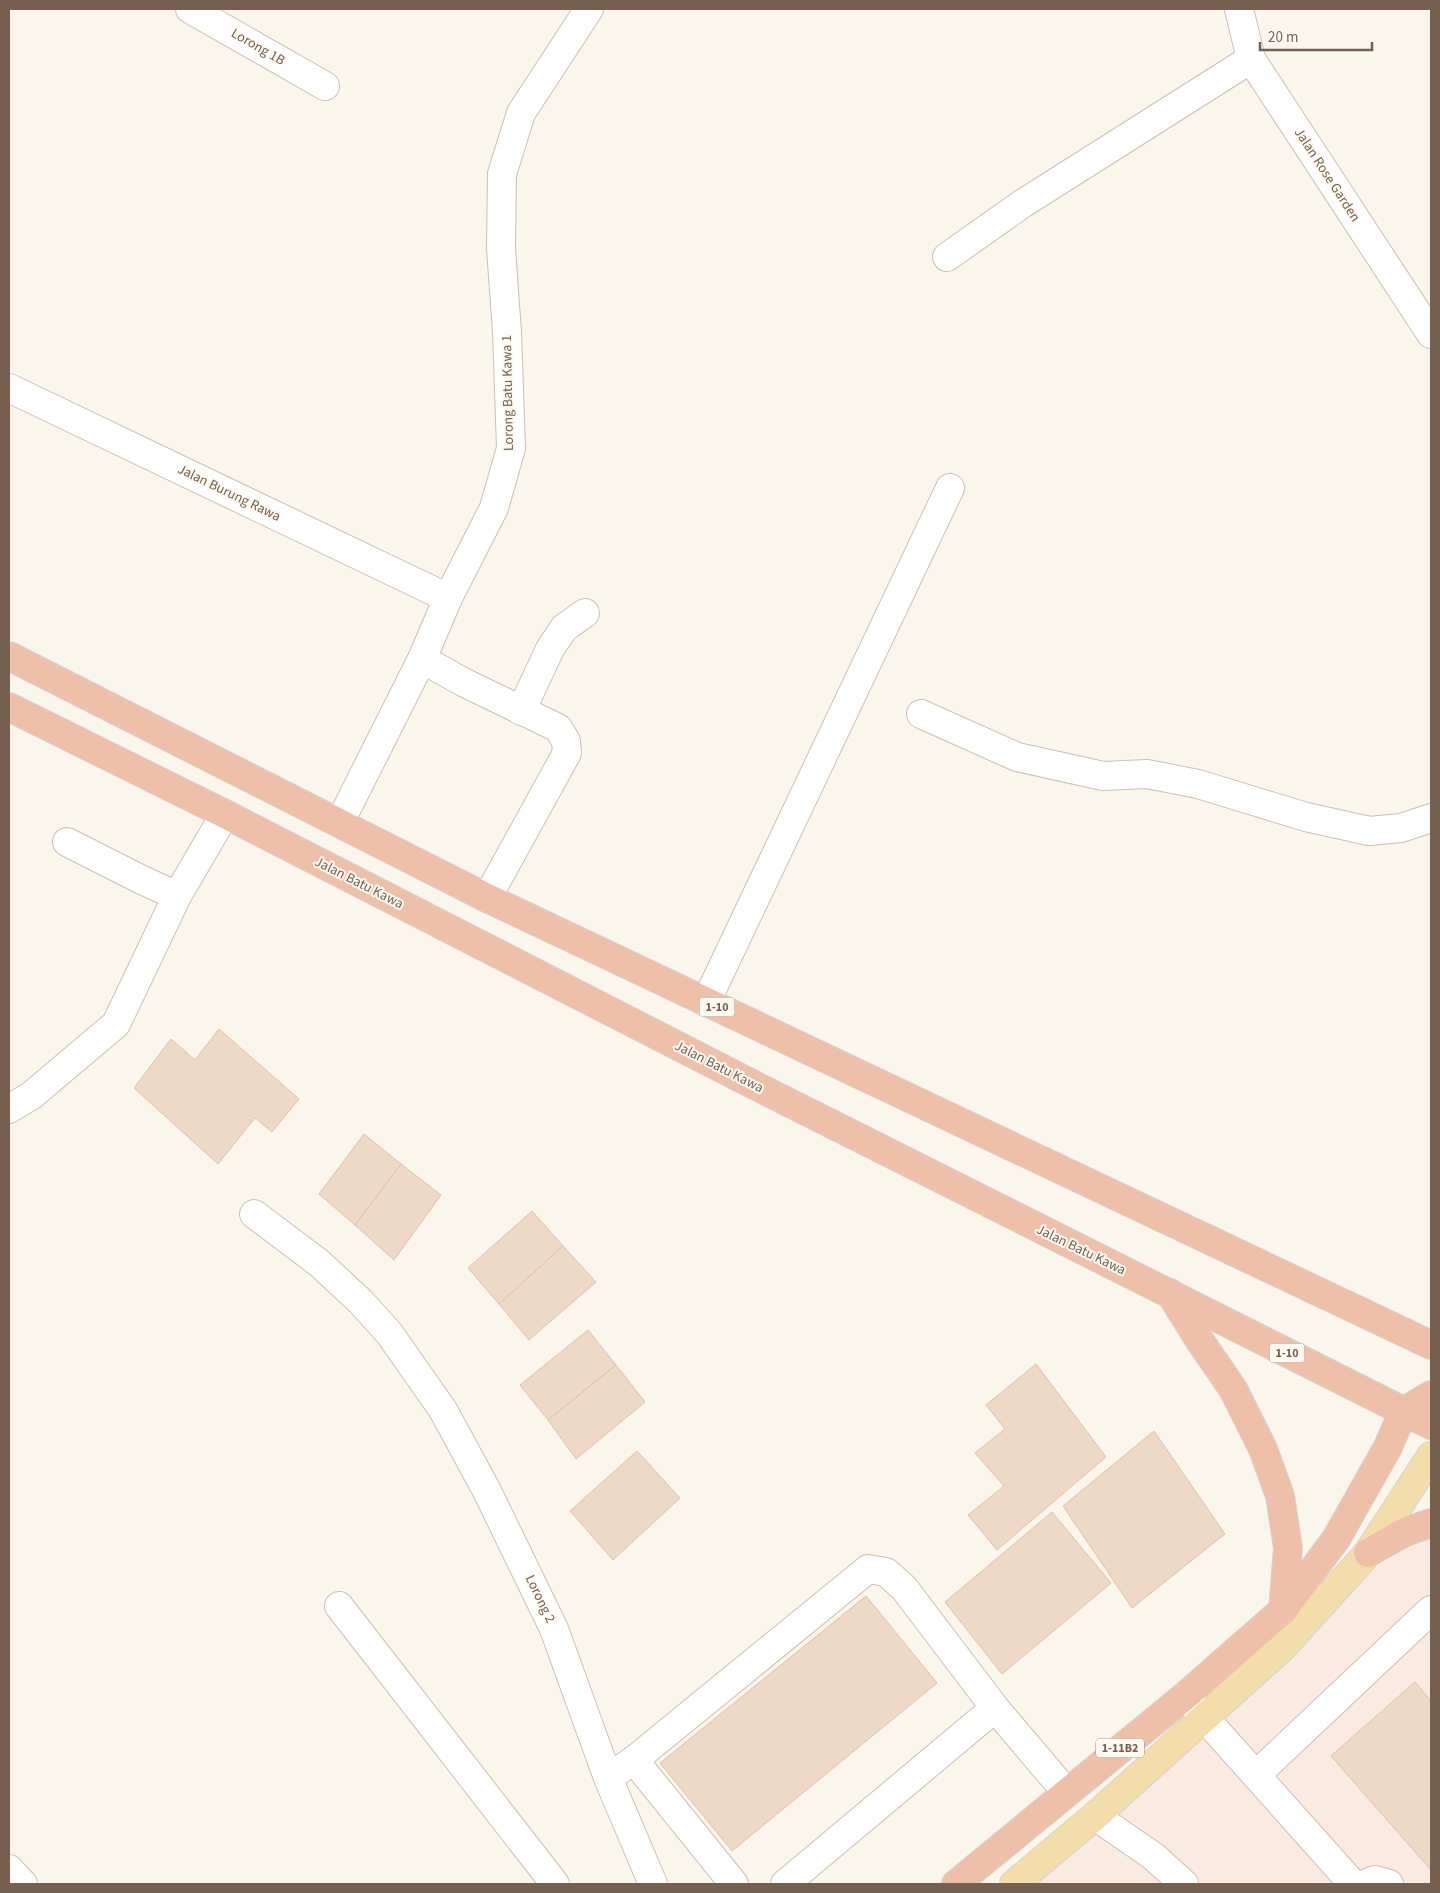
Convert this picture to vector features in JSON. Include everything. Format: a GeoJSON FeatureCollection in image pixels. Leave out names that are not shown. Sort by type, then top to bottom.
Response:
{"type":"FeatureCollection","features":[{"type":"Feature","properties":{"kind":"highway","name":"1-10"},"geometry":{"type":"LineString","coordinates":[[9,656],[487,898],[1431,1345]]}},
{"type":"Feature","properties":{"kind":"highway","name":"Jalan Batu Kawa"},"geometry":{"type":"LineString","coordinates":[[9,707],[224,814],[758,1087],[1431,1425]]}},
{"type":"Feature","properties":{"kind":"highway"},"geometry":{"type":"LineString","coordinates":[[1170,1293],[1233,1389],[1263,1449],[1280,1496],[1288,1548],[1282,1610]]}},
{"type":"Feature","properties":{"kind":"highway"},"geometry":{"type":"LineString","coordinates":[[1403,1412],[1431,1395]]}},
{"type":"Feature","properties":{"kind":"highway","name":"1-11B2"},"geometry":{"type":"LineString","coordinates":[[956,1884],[1185,1696],[1282,1610],[1336,1538],[1388,1447],[1403,1412]]}},
{"type":"Feature","properties":{"kind":"highway"},"geometry":{"type":"LineString","coordinates":[[1368,1553],[1405,1532],[1431,1523]]}},
{"type":"Feature","properties":{"kind":"main road"},"geometry":{"type":"LineString","coordinates":[[1014,1884],[1095,1816],[1283,1647],[1368,1553],[1431,1456]]}},
{"type":"Feature","properties":{"kind":"street","name":"Lorong 1B"},"geometry":{"type":"LineString","coordinates":[[190,9],[325,86]]}},
{"type":"Feature","properties":{"kind":"street","name":"Lorong Batu Kawa 1"},"geometry":{"type":"LineString","coordinates":[[340,822],[422,659],[448,598],[494,508],[511,448],[507,332],[501,248],[502,174],[521,113],[589,9]]}},
{"type":"Feature","properties":{"kind":"street","name":"Jalan Rose Garden"},"geometry":{"type":"LineString","coordinates":[[1239,9],[1251,59],[1431,334]]}},
{"type":"Feature","properties":{"kind":"street"},"geometry":{"type":"LineString","coordinates":[[946,257],[1022,204],[1251,59]]}},
{"type":"Feature","properties":{"kind":"street","name":"Jalan Burung Rawa"},"geometry":{"type":"LineString","coordinates":[[9,388],[448,598]]}},
{"type":"Feature","properties":{"kind":"street"},"geometry":{"type":"LineString","coordinates":[[706,1002],[950,488]]}},
{"type":"Feature","properties":{"kind":"street"},"geometry":{"type":"LineString","coordinates":[[522,711],[550,649],[564,628],[585,612]]}},
{"type":"Feature","properties":{"kind":"street"},"geometry":{"type":"LineString","coordinates":[[422,659],[463,682],[558,728],[566,741],[568,753],[487,898]]}},
{"type":"Feature","properties":{"kind":"street"},"geometry":{"type":"LineString","coordinates":[[921,714],[1017,757],[1103,776],[1147,774],[1198,784],[1306,817],[1369,831],[1401,828],[1431,818]]}},
{"type":"Feature","properties":{"kind":"street"},"geometry":{"type":"LineString","coordinates":[[9,1109],[32,1095],[116,1024],[177,896],[224,814]]}},
{"type":"Feature","properties":{"kind":"street"},"geometry":{"type":"LineString","coordinates":[[67,842],[177,896]]}},
{"type":"Feature","properties":{"kind":"street","name":"Lorong 2"},"geometry":{"type":"LineString","coordinates":[[254,1214],[318,1263],[360,1301],[389,1333],[443,1410],[487,1491],[554,1629],[608,1778],[653,1884]]}},
{"type":"Feature","properties":{"kind":"street"},"geometry":{"type":"LineString","coordinates":[[608,1778],[634,1760],[868,1569],[886,1572],[904,1588],[995,1708],[1066,1793]]}},
{"type":"Feature","properties":{"kind":"street"},"geometry":{"type":"LineString","coordinates":[[339,1606],[555,1884]]}},
{"type":"Feature","properties":{"kind":"street"},"geometry":{"type":"LineString","coordinates":[[1256,1775],[1431,1610]]}},
{"type":"Feature","properties":{"kind":"street"},"geometry":{"type":"LineString","coordinates":[[1185,1696],[1353,1884]]}},
{"type":"Feature","properties":{"kind":"street"},"geometry":{"type":"LineString","coordinates":[[785,1884],[995,1708]]}},
{"type":"Feature","properties":{"kind":"street"},"geometry":{"type":"LineString","coordinates":[[634,1760],[734,1884]]}},
{"type":"Feature","properties":{"kind":"street"},"geometry":{"type":"LineString","coordinates":[[1095,1816],[1153,1856],[1184,1884]]}},
{"type":"Feature","properties":{"kind":"street"},"geometry":{"type":"LineString","coordinates":[[9,1868],[23,1884]]}},
{"type":"Feature","properties":{"kind":"street"},"geometry":{"type":"LineString","coordinates":[[1365,1884],[1375,1880],[1389,1884]]}},
{"type":"Feature","properties":{"kind":"shaded area"},"geometry":{"type":"Polygon","coordinates":[[[1431,1532],[1431,1884],[1036,1884],[1293,1657],[1368,1573],[1431,1532]]]}},
{"type":"Feature","properties":{"kind":"building"},"geometry":{"type":"Polygon","coordinates":[[[219,1029],[299,1099],[272,1132],[255,1118],[218,1164],[134,1088],[171,1039],[195,1060],[219,1029]]]}},
{"type":"Feature","properties":{"kind":"building"},"geometry":{"type":"Polygon","coordinates":[[[364,1134],[401,1164],[355,1225],[319,1194],[364,1134]]]}},
{"type":"Feature","properties":{"kind":"building"},"geometry":{"type":"Polygon","coordinates":[[[401,1164],[441,1195],[394,1260],[355,1225],[401,1164]]]}},
{"type":"Feature","properties":{"kind":"building"},"geometry":{"type":"Polygon","coordinates":[[[532,1211],[563,1246],[499,1304],[468,1268],[532,1211]]]}},
{"type":"Feature","properties":{"kind":"building"},"geometry":{"type":"Polygon","coordinates":[[[563,1246],[596,1282],[529,1340],[499,1304],[563,1246]]]}},
{"type":"Feature","properties":{"kind":"building"},"geometry":{"type":"Polygon","coordinates":[[[588,1330],[616,1365],[548,1420],[520,1385],[588,1330]]]}},
{"type":"Feature","properties":{"kind":"building"},"geometry":{"type":"Polygon","coordinates":[[[1036,1364],[1106,1457],[997,1550],[968,1515],[1004,1486],[975,1453],[1005,1429],[986,1405],[1036,1364]]]}},
{"type":"Feature","properties":{"kind":"building"},"geometry":{"type":"Polygon","coordinates":[[[616,1365],[645,1402],[576,1459],[548,1420],[616,1365]]]}},
{"type":"Feature","properties":{"kind":"building"},"geometry":{"type":"Polygon","coordinates":[[[1154,1431],[1225,1534],[1132,1608],[1063,1506],[1154,1431]]]}},
{"type":"Feature","properties":{"kind":"building"},"geometry":{"type":"Polygon","coordinates":[[[637,1451],[680,1498],[613,1560],[570,1511],[637,1451]]]}},
{"type":"Feature","properties":{"kind":"building"},"geometry":{"type":"Polygon","coordinates":[[[1052,1512],[1111,1583],[1002,1674],[945,1602],[1052,1512]]]}},
{"type":"Feature","properties":{"kind":"building"},"geometry":{"type":"Polygon","coordinates":[[[866,1596],[937,1683],[732,1851],[660,1763],[866,1596]]]}},
{"type":"Feature","properties":{"kind":"building"},"geometry":{"type":"Polygon","coordinates":[[[1415,1682],[1431,1701],[1431,1870],[1331,1756],[1415,1682]]]}}]}
